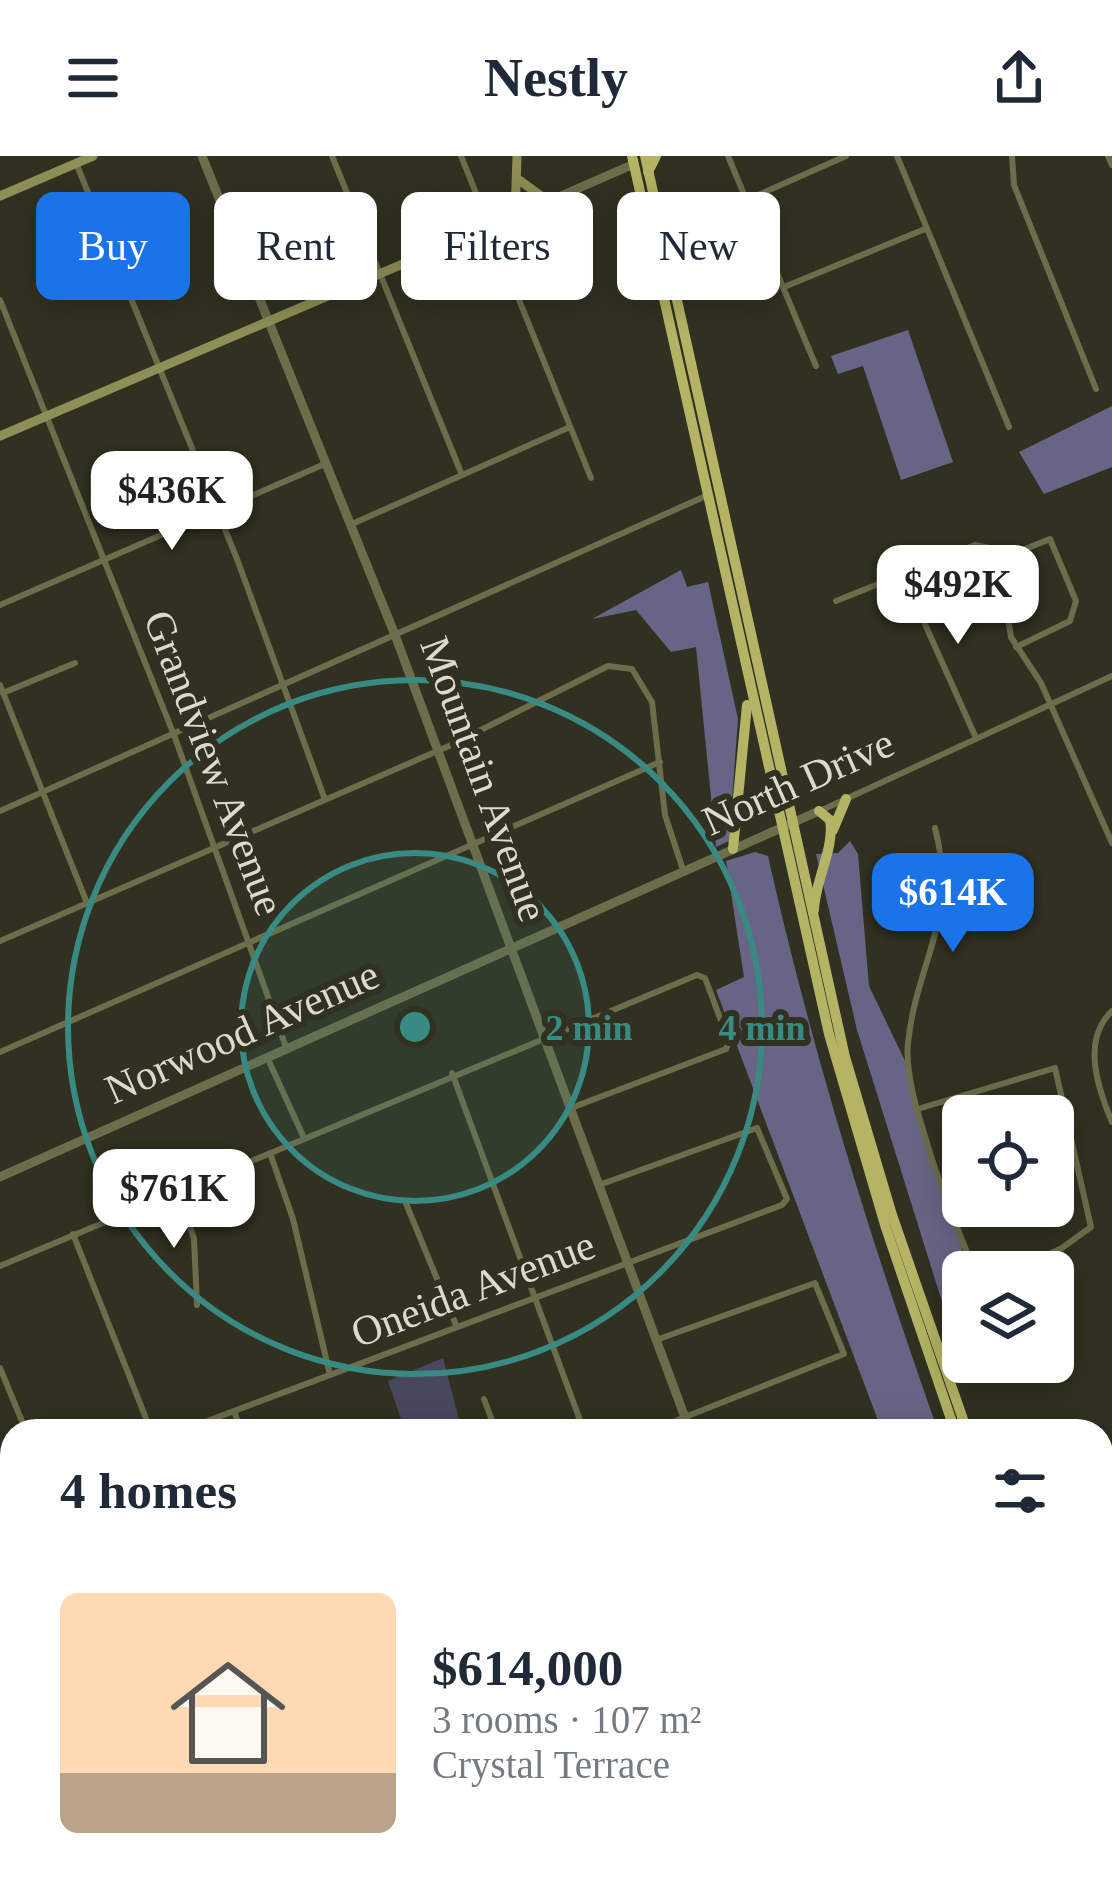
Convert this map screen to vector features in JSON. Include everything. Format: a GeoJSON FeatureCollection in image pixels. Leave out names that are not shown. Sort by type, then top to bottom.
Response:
{"type":"FeatureCollection","features":[{"type":"Feature","properties":{"kind":"highway"},"geometry":{"type":"LineString","coordinates":[[648,172],[656,156]]}},
{"type":"Feature","properties":{"kind":"highway"},"geometry":{"type":"LineString","coordinates":[[637,159],[648,172],[652,192]]}},
{"type":"Feature","properties":{"kind":"highway"},"geometry":{"type":"LineString","coordinates":[[637,159],[748,689],[885,1194],[963,1419]]}},
{"type":"Feature","properties":{"kind":"highway"},"geometry":{"type":"LineString","coordinates":[[675,300],[829,1034],[886,1228],[952,1419]]}},
{"type":"Feature","properties":{"kind":"highway"},"geometry":{"type":"LineString","coordinates":[[734,849],[748,689]]}},
{"type":"Feature","properties":{"kind":"highway"},"geometry":{"type":"LineString","coordinates":[[814,931],[816,883],[846,799]]}},
{"type":"Feature","properties":{"kind":"highway"},"geometry":{"type":"LineString","coordinates":[[819,812],[830,820],[832,833]]}},
{"type":"Feature","properties":{"kind":"main road"},"geometry":{"type":"LineString","coordinates":[[0,196],[91,156]]}},
{"type":"Feature","properties":{"kind":"main road"},"geometry":{"type":"LineString","coordinates":[[517,156],[518,192]]}},
{"type":"Feature","properties":{"kind":"main road"},"geometry":{"type":"LineString","coordinates":[[519,180],[536,192]]}},
{"type":"Feature","properties":{"kind":"main road"},"geometry":{"type":"LineString","coordinates":[[0,436],[401,265]]}},
{"type":"Feature","properties":{"kind":"street","name":"Mountain Avenue"},"geometry":{"type":"LineString","coordinates":[[202,156],[395,635],[686,1418]]}},
{"type":"Feature","properties":{"kind":"street"},"geometry":{"type":"LineString","coordinates":[[332,156],[462,475]]}},
{"type":"Feature","properties":{"kind":"street"},"geometry":{"type":"LineString","coordinates":[[460,156],[475,192]]}},
{"type":"Feature","properties":{"kind":"street"},"geometry":{"type":"LineString","coordinates":[[728,156],[743,192]]}},
{"type":"Feature","properties":{"kind":"street"},"geometry":{"type":"LineString","coordinates":[[775,192],[846,156]]}},
{"type":"Feature","properties":{"kind":"street"},"geometry":{"type":"LineString","coordinates":[[897,156],[1009,427]]}},
{"type":"Feature","properties":{"kind":"street"},"geometry":{"type":"LineString","coordinates":[[1012,156],[1014,185],[1096,389]]}},
{"type":"Feature","properties":{"kind":"street"},"geometry":{"type":"LineString","coordinates":[[1108,156],[1112,165]]}},
{"type":"Feature","properties":{"kind":"street"},"geometry":{"type":"LineString","coordinates":[[567,192],[637,159]]}},
{"type":"Feature","properties":{"kind":"street"},"geometry":{"type":"LineString","coordinates":[[76,163],[218,510],[324,798]]}},
{"type":"Feature","properties":{"kind":"street"},"geometry":{"type":"LineString","coordinates":[[784,287],[926,228]]}},
{"type":"Feature","properties":{"kind":"street"},"geometry":{"type":"LineString","coordinates":[[780,278],[816,367]]}},
{"type":"Feature","properties":{"kind":"street","name":"Grandview Avenue"},"geometry":{"type":"LineString","coordinates":[[0,300],[174,735],[286,1048]]}},
{"type":"Feature","properties":{"kind":"street"},"geometry":{"type":"LineString","coordinates":[[519,300],[591,478]]}},
{"type":"Feature","properties":{"kind":"street"},"geometry":{"type":"LineString","coordinates":[[352,524],[570,427]]}},
{"type":"Feature","properties":{"kind":"street"},"geometry":{"type":"LineString","coordinates":[[0,605],[327,463]]}},
{"type":"Feature","properties":{"kind":"street"},"geometry":{"type":"LineString","coordinates":[[0,811],[708,495]]}},
{"type":"Feature","properties":{"kind":"street"},"geometry":{"type":"LineString","coordinates":[[998,560],[1049,539],[1076,601],[1073,617],[1016,647]]}},
{"type":"Feature","properties":{"kind":"street"},"geometry":{"type":"LineString","coordinates":[[836,601],[975,545],[989,548],[998,560],[1007,625],[1016,647],[1041,682],[1047,706],[1112,843]]}},
{"type":"Feature","properties":{"kind":"street"},"geometry":{"type":"LineString","coordinates":[[902,573],[976,738]]}},
{"type":"Feature","properties":{"kind":"street"},"geometry":{"type":"LineString","coordinates":[[75,663],[2,689],[87,903]]}},
{"type":"Feature","properties":{"kind":"street"},"geometry":{"type":"LineString","coordinates":[[0,941],[511,717],[597,670],[621,665],[632,669],[647,692],[665,814],[683,870]]}},
{"type":"Feature","properties":{"kind":"street","name":"North Drive"},"geometry":{"type":"LineString","coordinates":[[510,946],[819,812],[1112,676]]}},
{"type":"Feature","properties":{"kind":"street"},"geometry":{"type":"LineString","coordinates":[[0,1052],[660,762]]}},
{"type":"Feature","properties":{"kind":"street"},"geometry":{"type":"LineString","coordinates":[[935,829],[946,884],[908,1039],[915,1092],[968,1251]]}},
{"type":"Feature","properties":{"kind":"street","name":"Norwood Avenue"},"geometry":{"type":"LineString","coordinates":[[0,1177],[510,946]]}},
{"type":"Feature","properties":{"kind":"street"},"geometry":{"type":"LineString","coordinates":[[0,1266],[452,1073],[697,975],[708,982],[729,1046],[571,1108]]}},
{"type":"Feature","properties":{"kind":"street"},"geometry":{"type":"LineString","coordinates":[[1112,1011],[1100,1025],[1095,1060],[1100,1096],[1112,1122]]}},
{"type":"Feature","properties":{"kind":"street"},"geometry":{"type":"LineString","coordinates":[[267,1057],[304,1138]]}},
{"type":"Feature","properties":{"kind":"street"},"geometry":{"type":"LineString","coordinates":[[920,1109],[1055,1068],[1091,1227],[1056,1251]]}},
{"type":"Feature","properties":{"kind":"street"},"geometry":{"type":"LineString","coordinates":[[452,1073],[580,1419]]}},
{"type":"Feature","properties":{"kind":"street","name":"Oneida Avenue"},"geometry":{"type":"LineString","coordinates":[[214,1419],[785,1203],[764,1133],[757,1128],[599,1185]]}},
{"type":"Feature","properties":{"kind":"street"},"geometry":{"type":"LineString","coordinates":[[269,1152],[293,1219],[330,1376]]}},
{"type":"Feature","properties":{"kind":"street"},"geometry":{"type":"LineString","coordinates":[[178,1190],[194,1240],[197,1304]]}},
{"type":"Feature","properties":{"kind":"street"},"geometry":{"type":"LineString","coordinates":[[405,1201],[457,1327]]}},
{"type":"Feature","properties":{"kind":"street"},"geometry":{"type":"LineString","coordinates":[[73,1234],[146,1419]]}},
{"type":"Feature","properties":{"kind":"street"},"geometry":{"type":"LineString","coordinates":[[656,1340],[815,1283],[844,1357],[686,1418]]}},
{"type":"Feature","properties":{"kind":"street"},"geometry":{"type":"LineString","coordinates":[[0,1367],[21,1419]]}},
{"type":"Feature","properties":{"kind":"street"},"geometry":{"type":"LineString","coordinates":[[484,1399],[492,1419]]}},
{"type":"Feature","properties":{"kind":"street"},"geometry":{"type":"LineString","coordinates":[[234,1412],[237,1419]]}},
{"type":"Feature","properties":{"kind":"shaded area"},"geometry":{"type":"Polygon","coordinates":[[[908,330],[953,462],[901,480],[863,366],[838,374],[831,356],[908,330]]]}},
{"type":"Feature","properties":{"kind":"shaded area"},"geometry":{"type":"Polygon","coordinates":[[[1112,406],[1112,467],[1044,494],[1019,452],[1112,406]]]}},
{"type":"Feature","properties":{"kind":"shaded area"},"geometry":{"type":"Polygon","coordinates":[[[681,570],[687,587],[708,582],[738,719],[729,841],[716,847],[696,647],[671,652],[636,610],[592,619],[681,570]]]}},
{"type":"Feature","properties":{"kind":"shaded area"},"geometry":{"type":"Polygon","coordinates":[[[850,841],[858,854],[869,986],[906,1063],[942,1182],[942,1227],[955,1227],[963,1251],[942,1251],[942,1302],[857,1030],[816,854],[838,853],[850,841]]]}},
{"type":"Feature","properties":{"kind":"shaded area"},"geometry":{"type":"Polygon","coordinates":[[[755,852],[768,856],[844,1146],[934,1419],[877,1419],[716,990],[744,977],[726,861],[755,852]]]}},
{"type":"Feature","properties":{"kind":"shaded area"},"geometry":{"type":"Polygon","coordinates":[[[443,1358],[459,1419],[401,1419],[388,1381],[443,1358]]]}}]}
